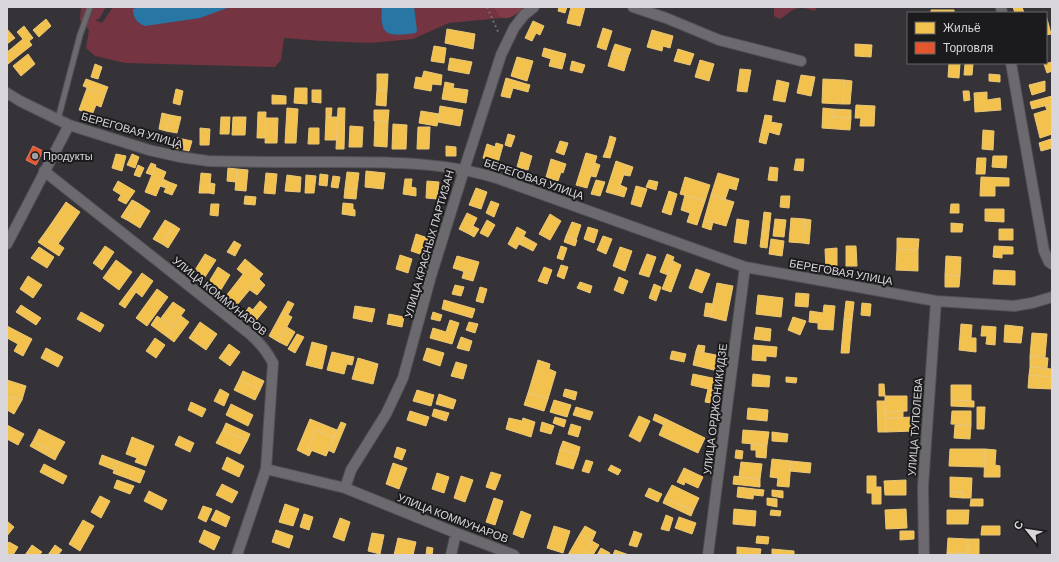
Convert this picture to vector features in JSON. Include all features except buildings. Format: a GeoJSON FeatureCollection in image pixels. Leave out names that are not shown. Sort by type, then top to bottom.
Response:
{"type":"FeatureCollection","features":[{"type":"Feature","properties":{"kind":"street","name":"УЛИЦА КРАСНЫХ ПАРТИЗАН"},"geometry":{"type":"LineString","coordinates":[[345,488],[351,470],[386,414],[403,378],[431,276],[503,51],[514,28],[524,15],[534,7]]}},
{"type":"Feature","properties":{"kind":"street"},"geometry":{"type":"LineString","coordinates":[[633,7],[666,18],[719,40],[802,61]]}},
{"type":"Feature","properties":{"kind":"street"},"geometry":{"type":"LineString","coordinates":[[1011,64],[1044,251],[1049,262],[1052,264]]}},
{"type":"Feature","properties":{"kind":"street","name":"БЕРЕГОВАЯ УЛИЦА"},"geometry":{"type":"LineString","coordinates":[[7,92],[20,101],[69,125],[149,150],[180,157],[208,161],[376,162],[464,170],[505,181],[746,267],[936,301],[1014,306],[1032,303],[1052,297]]}},
{"type":"Feature","properties":{"kind":"street"},"geometry":{"type":"LineString","coordinates":[[7,244],[69,125]]}},
{"type":"Feature","properties":{"kind":"street","name":"УЛИЦА КОММУНАРОВ"},"geometry":{"type":"LineString","coordinates":[[44,171],[250,334],[267,352],[273,363],[266,468],[345,488],[514,555]]}},
{"type":"Feature","properties":{"kind":"street","name":"УЛИЦА ОРДЖОНИКИДЗЕ"},"geometry":{"type":"LineString","coordinates":[[708,555],[746,267]]}},
{"type":"Feature","properties":{"kind":"street","name":"УЛИЦА ТУПОЛЕВА"},"geometry":{"type":"LineString","coordinates":[[924,555],[923,479],[936,301]]}},
{"type":"Feature","properties":{"kind":"street"},"geometry":{"type":"LineString","coordinates":[[237,555],[266,468]]}},
{"type":"Feature","properties":{"kind":"street"},"geometry":{"type":"LineString","coordinates":[[451,555],[456,533]]}},
{"type":"Feature","properties":{"kind":"lane"},"geometry":{"type":"LineString","coordinates":[[58,119],[80,35],[90,7]]}},
{"type":"Feature","properties":{"kind":"path"},"geometry":{"type":"LineString","coordinates":[[487,7],[497,29],[503,51]]}},
{"type":"Feature","properties":{"kind":"shaded area"},"geometry":{"type":"Polygon","coordinates":[[[81,7],[106,7],[99,19],[95,20],[102,23],[113,7],[494,7],[496,13],[502,18],[449,23],[413,39],[370,43],[284,38],[281,60],[275,67],[125,63],[95,56],[86,48],[89,30],[80,20],[81,7]]]}},
{"type":"Feature","properties":{"kind":"shaded area"},"geometry":{"type":"Polygon","coordinates":[[[494,7],[526,7],[513,16],[504,18],[500,17],[494,7]]]}},
{"type":"Feature","properties":{"kind":"shaded area"},"geometry":{"type":"Polygon","coordinates":[[[774,7],[817,7],[815,11],[804,8],[796,9],[780,19],[774,16],[774,7]]]}},
{"type":"Feature","properties":{"kind":"water"},"geometry":{"type":"Polygon","coordinates":[[[139,7],[230,7],[200,18],[145,26],[138,22],[134,15],[133,9],[139,7]]]}},
{"type":"Feature","properties":{"kind":"water"},"geometry":{"type":"Polygon","coordinates":[[[382,7],[414,7],[417,30],[416,33],[393,35],[388,33],[382,25],[382,7]]]}},
{"type":"Feature","properties":{"kind":"place","name":"Продукты"},"geometry":{"type":"Point","coordinates":[35,156]}}]}
